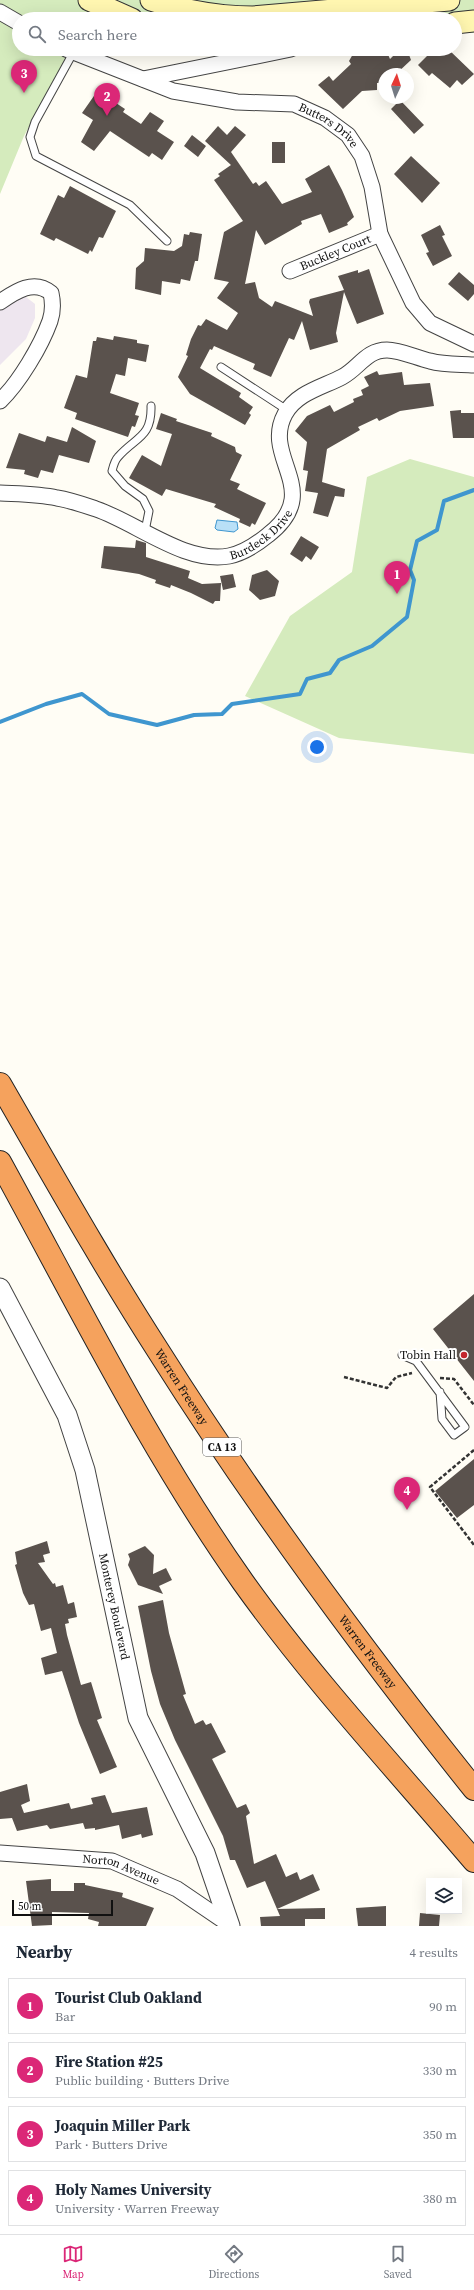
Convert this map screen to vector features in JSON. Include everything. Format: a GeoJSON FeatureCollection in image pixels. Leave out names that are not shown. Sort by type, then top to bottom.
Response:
{"type":"FeatureCollection","features":[{"type":"Feature","properties":{"kind":"highway","name":"Warren Freeway"},"geometry":{"type":"LineString","coordinates":[[0,1084],[155,1346],[225,1451],[363,1646],[474,1789]]}},
{"type":"Feature","properties":{"kind":"highway"},"geometry":{"type":"LineString","coordinates":[[0,1162],[146,1428],[210,1533],[286,1640],[474,1861]]}},
{"type":"Feature","properties":{"kind":"main road"},"geometry":{"type":"LineString","coordinates":[[89,0],[116,12]]}},
{"type":"Feature","properties":{"kind":"main road"},"geometry":{"type":"LineString","coordinates":[[151,0],[176,8],[196,12]]}},
{"type":"Feature","properties":{"kind":"main road"},"geometry":{"type":"LineString","coordinates":[[311,12],[450,0]]}},
{"type":"Feature","properties":{"kind":"main road"},"geometry":{"type":"LineString","coordinates":[[462,22],[474,21]]}},
{"type":"Feature","properties":{"kind":"street"},"geometry":{"type":"LineString","coordinates":[[0,12],[12,19]]}},
{"type":"Feature","properties":{"kind":"street","name":"Butters Drive"},"geometry":{"type":"LineString","coordinates":[[82,56],[173,91],[210,98],[294,104],[325,118],[348,135],[362,156],[372,187],[380,234],[413,303],[430,323],[474,344]]}},
{"type":"Feature","properties":{"kind":"street"},"geometry":{"type":"LineString","coordinates":[[142,80],[257,56]]}},
{"type":"Feature","properties":{"kind":"street","name":"Buckley Court"},"geometry":{"type":"LineString","coordinates":[[290,271],[380,234]]}},
{"type":"Feature","properties":{"kind":"street"},"geometry":{"type":"LineString","coordinates":[[0,302],[18,290],[33,286],[43,287],[51,293],[53,304],[50,320],[37,347],[15,387],[0,401]]}},
{"type":"Feature","properties":{"kind":"street","name":"Burdeck Drive"},"geometry":{"type":"LineString","coordinates":[[0,493],[57,498],[98,510],[145,531],[182,550],[205,556],[230,556],[253,548],[282,525],[289,515],[293,503],[293,491],[280,441],[280,427],[287,410],[292,403],[304,394],[348,374],[369,353],[387,350],[432,362],[474,365]]}},
{"type":"Feature","properties":{"kind":"street","name":"Monterey Boulevard"},"geometry":{"type":"LineString","coordinates":[[0,1288],[67,1415],[85,1470],[138,1718],[205,1853],[230,1925]]}},
{"type":"Feature","properties":{"kind":"street","name":"Norton Avenue"},"geometry":{"type":"LineString","coordinates":[[0,1853],[112,1861],[177,1889],[230,1925]]}},
{"type":"Feature","properties":{"kind":"lane"},"geometry":{"type":"LineString","coordinates":[[68,56],[35,122],[30,137],[36,156],[130,205],[167,241]]}},
{"type":"Feature","properties":{"kind":"lane"},"geometry":{"type":"LineString","coordinates":[[221,367],[287,410]]}},
{"type":"Feature","properties":{"kind":"lane"},"geometry":{"type":"LineString","coordinates":[[145,531],[149,511],[143,499],[125,486],[112,471],[117,458],[144,435],[151,420],[151,406]]}},
{"type":"Feature","properties":{"kind":"lane"},"geometry":{"type":"LineString","coordinates":[[402,1355],[416,1361],[440,1392],[465,1427],[454,1435],[442,1419],[440,1392]]}},
{"type":"Feature","properties":{"kind":"path"},"geometry":{"type":"LineString","coordinates":[[344,1377],[387,1388],[396,1377],[408,1373],[416,1372],[428,1377],[454,1379],[474,1405]]}},
{"type":"Feature","properties":{"kind":"path"},"geometry":{"type":"LineString","coordinates":[[474,1450],[430,1487],[474,1545]]}},
{"type":"Feature","properties":{"kind":"shaded area"},"geometry":{"type":"Polygon","coordinates":[[[26,297],[35,304],[35,318],[26,339],[0,365],[0,310],[15,299],[26,297]]]}},
{"type":"Feature","properties":{"kind":"green space"},"geometry":{"type":"Polygon","coordinates":[[[0,0],[474,0],[474,33],[462,33],[462,12],[12,12],[12,56],[67,56],[24,136],[0,194],[0,0]]]}},
{"type":"Feature","properties":{"kind":"green space"},"geometry":{"type":"Polygon","coordinates":[[[410,459],[474,477],[474,754],[339,738],[245,696],[290,616],[352,572],[367,477],[410,459]]]}},
{"type":"Feature","properties":{"kind":"water"},"geometry":{"type":"Polygon","coordinates":[[[217,520],[237,522],[238,529],[234,532],[217,530],[215,528],[217,520]]]}},
{"type":"Feature","properties":{"kind":"building"},"geometry":{"type":"Polygon","coordinates":[[[352,56],[389,56],[390,59],[393,56],[410,56],[411,60],[402,68],[378,68],[377,90],[362,91],[343,109],[318,85],[329,76],[333,81],[351,64],[349,61],[352,56]]]}},
{"type":"Feature","properties":{"kind":"building"},"geometry":{"type":"Polygon","coordinates":[[[427,56],[455,56],[474,74],[462,85],[457,80],[450,88],[432,73],[429,76],[418,65],[427,56]]]}},
{"type":"Feature","properties":{"kind":"building"},"geometry":{"type":"Polygon","coordinates":[[[96,93],[106,99],[107,97],[125,109],[123,112],[141,124],[150,112],[164,121],[157,131],[174,142],[162,160],[152,153],[149,157],[110,131],[94,151],[81,142],[93,120],[82,113],[96,93]]]}},
{"type":"Feature","properties":{"kind":"building"},"geometry":{"type":"Polygon","coordinates":[[[396,104],[404,104],[424,125],[414,134],[391,109],[396,104]]]}},
{"type":"Feature","properties":{"kind":"building"},"geometry":{"type":"Polygon","coordinates":[[[218,126],[227,135],[235,126],[246,135],[231,152],[253,184],[256,182],[259,186],[266,181],[282,204],[312,192],[305,179],[329,165],[354,217],[347,223],[348,225],[329,233],[321,214],[301,221],[302,224],[265,245],[256,230],[245,284],[255,282],[259,298],[272,307],[275,301],[313,316],[309,302],[310,299],[344,290],[338,276],[358,270],[358,273],[369,269],[384,314],[357,324],[344,292],[336,333],[338,342],[310,350],[302,321],[294,340],[289,338],[271,377],[253,369],[255,364],[214,346],[212,350],[210,349],[200,368],[241,393],[239,397],[253,407],[249,413],[251,415],[245,425],[190,394],[178,377],[188,356],[186,355],[191,339],[198,325],[201,326],[206,319],[227,330],[238,313],[217,298],[229,282],[214,279],[224,232],[243,221],[214,180],[220,176],[218,174],[231,165],[205,141],[218,126]]]}},
{"type":"Feature","properties":{"kind":"building"},"geometry":{"type":"Polygon","coordinates":[[[192,135],[206,146],[198,157],[184,146],[192,135]]]}},
{"type":"Feature","properties":{"kind":"building"},"geometry":{"type":"Polygon","coordinates":[[[272,142],[285,142],[285,163],[272,163],[272,142]]]}},
{"type":"Feature","properties":{"kind":"building"},"geometry":{"type":"Polygon","coordinates":[[[411,156],[440,183],[422,203],[394,174],[411,156]]]}},
{"type":"Feature","properties":{"kind":"building"},"geometry":{"type":"Polygon","coordinates":[[[70,186],[116,211],[103,238],[99,237],[92,252],[90,250],[88,254],[56,238],[54,241],[40,234],[58,195],[64,198],[70,186]]]}},
{"type":"Feature","properties":{"kind":"building"},"geometry":{"type":"Polygon","coordinates":[[[440,225],[445,235],[442,236],[452,256],[433,266],[426,253],[429,252],[421,235],[440,225]]]}},
{"type":"Feature","properties":{"kind":"building"},"geometry":{"type":"Polygon","coordinates":[[[190,232],[202,234],[198,261],[195,261],[190,281],[181,279],[180,284],[162,281],[161,295],[135,289],[136,268],[144,261],[145,248],[174,251],[182,246],[184,234],[189,235],[190,232]]]}},
{"type":"Feature","properties":{"kind":"building"},"geometry":{"type":"Polygon","coordinates":[[[459,272],[474,285],[474,294],[468,301],[448,284],[459,272]]]}},
{"type":"Feature","properties":{"kind":"building"},"geometry":{"type":"Polygon","coordinates":[[[114,336],[137,340],[137,343],[149,345],[146,362],[128,358],[125,376],[116,374],[110,393],[139,403],[135,415],[139,416],[135,427],[132,426],[128,437],[75,419],[77,413],[64,408],[76,375],[87,378],[93,341],[96,341],[97,337],[113,340],[114,336]]]}},
{"type":"Feature","properties":{"kind":"building"},"geometry":{"type":"Polygon","coordinates":[[[377,371],[379,375],[402,372],[404,385],[430,383],[434,406],[400,411],[379,421],[377,418],[358,427],[360,430],[327,449],[322,482],[345,489],[344,497],[335,496],[328,517],[313,513],[318,493],[305,491],[308,471],[303,470],[307,442],[295,431],[307,416],[330,405],[334,412],[354,402],[353,399],[363,395],[361,390],[369,386],[364,377],[377,371]]]}},
{"type":"Feature","properties":{"kind":"building"},"geometry":{"type":"Polygon","coordinates":[[[461,410],[461,413],[474,413],[474,438],[453,438],[450,411],[461,410]]]}},
{"type":"Feature","properties":{"kind":"building"},"geometry":{"type":"Polygon","coordinates":[[[161,413],[177,419],[176,421],[212,433],[211,436],[235,447],[236,452],[242,455],[230,480],[240,484],[237,489],[266,503],[255,525],[252,523],[250,527],[239,522],[240,519],[214,507],[216,504],[166,489],[162,496],[129,478],[142,455],[161,466],[172,434],[156,429],[161,413]]]}},
{"type":"Feature","properties":{"kind":"building"},"geometry":{"type":"Polygon","coordinates":[[[72,427],[96,441],[89,463],[59,455],[53,473],[41,470],[38,478],[24,474],[25,470],[6,468],[19,433],[45,442],[47,436],[67,442],[72,427]]]}},
{"type":"Feature","properties":{"kind":"building"},"geometry":{"type":"Polygon","coordinates":[[[301,536],[319,547],[311,560],[306,556],[302,562],[290,554],[301,536]]]}},
{"type":"Feature","properties":{"kind":"building"},"geometry":{"type":"Polygon","coordinates":[[[136,540],[146,543],[146,557],[190,571],[188,578],[202,584],[221,583],[220,601],[215,601],[213,604],[171,585],[170,588],[155,583],[156,580],[139,574],[101,568],[104,546],[135,548],[136,540]]]}},
{"type":"Feature","properties":{"kind":"building"},"geometry":{"type":"Polygon","coordinates":[[[267,570],[279,581],[275,596],[260,600],[249,590],[252,575],[267,570]]]}},
{"type":"Feature","properties":{"kind":"building"},"geometry":{"type":"Polygon","coordinates":[[[233,574],[236,587],[223,590],[220,576],[233,574]]]}},
{"type":"Feature","properties":{"kind":"building","name":"Tobin Hall"},"geometry":{"type":"Polygon","coordinates":[[[474,1294],[474,1381],[433,1329],[474,1294]]]}},
{"type":"Feature","properties":{"kind":"building"},"geometry":{"type":"Polygon","coordinates":[[[474,1459],[474,1505],[457,1518],[435,1491],[474,1459]]]}},
{"type":"Feature","properties":{"kind":"building"},"geometry":{"type":"Polygon","coordinates":[[[47,1541],[50,1553],[43,1555],[45,1562],[38,1563],[53,1584],[55,1583],[56,1587],[63,1585],[68,1604],[74,1602],[77,1617],[68,1619],[69,1623],[65,1624],[67,1635],[81,1685],[91,1682],[102,1718],[97,1720],[117,1767],[100,1774],[79,1723],[62,1671],[45,1675],[41,1658],[57,1653],[51,1628],[41,1631],[34,1604],[29,1605],[23,1593],[15,1565],[17,1564],[15,1552],[47,1541]]]}},
{"type":"Feature","properties":{"kind":"building"},"geometry":{"type":"Polygon","coordinates":[[[145,1546],[154,1555],[153,1574],[166,1568],[172,1580],[159,1586],[163,1594],[138,1585],[128,1565],[130,1559],[128,1554],[145,1546]]]}},
{"type":"Feature","properties":{"kind":"building"},"geometry":{"type":"Polygon","coordinates":[[[163,1600],[169,1633],[186,1694],[183,1695],[195,1724],[203,1720],[206,1725],[211,1723],[226,1752],[212,1759],[237,1808],[246,1804],[250,1813],[246,1816],[254,1864],[276,1854],[286,1877],[297,1872],[300,1880],[313,1874],[320,1890],[277,1909],[265,1881],[247,1888],[235,1860],[230,1860],[223,1836],[175,1740],[160,1704],[151,1671],[138,1606],[163,1600]]]}},
{"type":"Feature","properties":{"kind":"building"},"geometry":{"type":"Polygon","coordinates":[[[27,1784],[30,1801],[21,1805],[24,1813],[69,1803],[71,1809],[93,1804],[91,1798],[105,1795],[112,1813],[147,1807],[153,1835],[142,1838],[141,1834],[122,1839],[119,1825],[95,1830],[95,1828],[85,1829],[83,1823],[50,1829],[47,1825],[17,1831],[12,1818],[0,1819],[0,1792],[27,1784]]]}},
{"type":"Feature","properties":{"kind":"building"},"geometry":{"type":"Polygon","coordinates":[[[51,1879],[51,1891],[74,1891],[74,1883],[85,1883],[85,1885],[123,1893],[122,1897],[154,1908],[146,1926],[98,1926],[99,1922],[88,1919],[89,1913],[52,1912],[52,1925],[32,1926],[26,1881],[51,1879]]]}},
{"type":"Feature","properties":{"kind":"building"},"geometry":{"type":"Polygon","coordinates":[[[386,1906],[386,1926],[358,1926],[356,1908],[386,1906]]]}},
{"type":"Feature","properties":{"kind":"building"},"geometry":{"type":"Polygon","coordinates":[[[325,1908],[325,1919],[305,1919],[305,1926],[261,1926],[260,1917],[280,1916],[277,1909],[325,1908]]]}},
{"type":"Feature","properties":{"kind":"building"},"geometry":{"type":"Polygon","coordinates":[[[420,1913],[440,1915],[439,1926],[419,1926],[420,1913]]]}},
{"type":"Feature","properties":{"kind":"waterway"},"geometry":{"type":"LineString","coordinates":[[0,722],[46,704],[82,694],[109,714],[157,725],[194,715],[222,714],[232,704],[300,694],[307,679],[330,673],[339,660],[372,646],[407,617],[414,580],[410,570],[417,541],[437,530],[444,501],[474,490]]}},
{"type":"Feature","properties":{"kind":"place","name":"Joaquin Miller Park"},"geometry":{"type":"Point","coordinates":[24,93]}},
{"type":"Feature","properties":{"kind":"place","name":"Fire Station #25"},"geometry":{"type":"Point","coordinates":[107,116]}},
{"type":"Feature","properties":{"kind":"place","name":"Tourist Club Oakland"},"geometry":{"type":"Point","coordinates":[397,594]}},
{"type":"Feature","properties":{"kind":"place","name":"Tobin Hall"},"geometry":{"type":"Point","coordinates":[464,1355]}},
{"type":"Feature","properties":{"kind":"place","name":"Holy Names University"},"geometry":{"type":"Point","coordinates":[407,1510]}}]}
